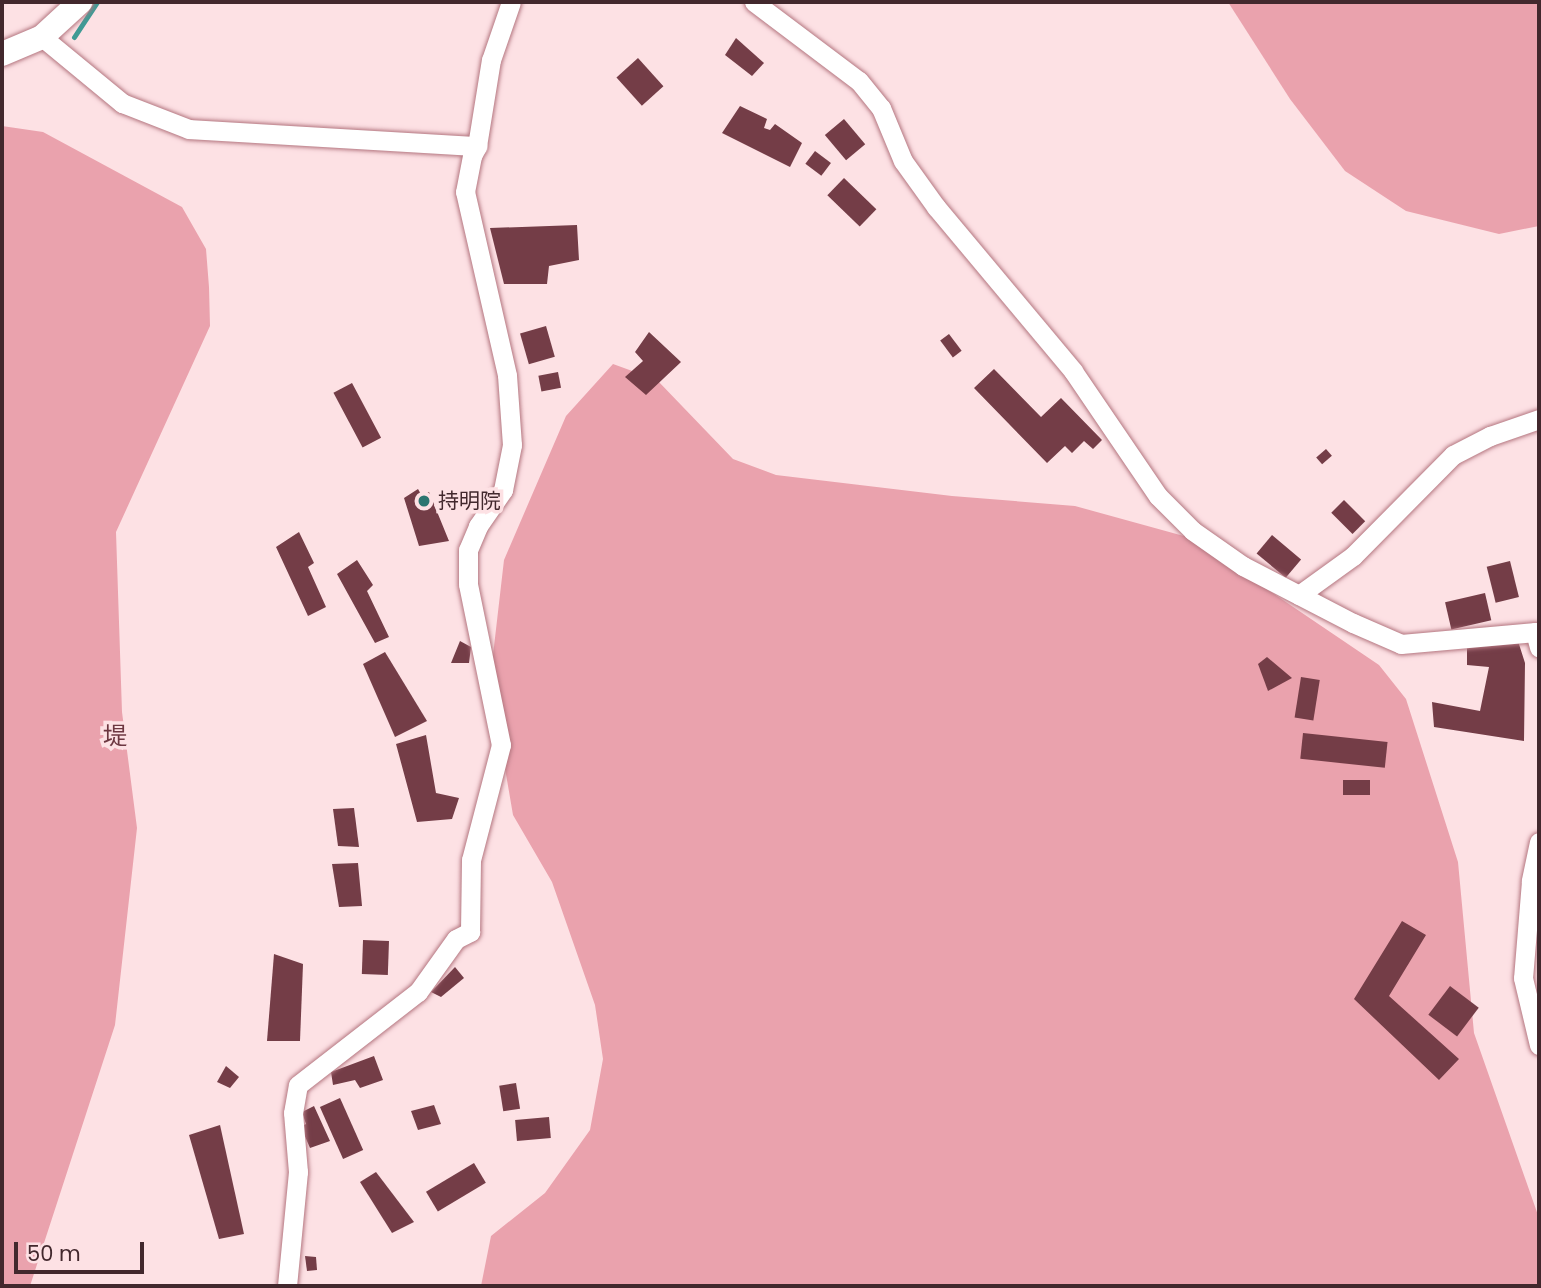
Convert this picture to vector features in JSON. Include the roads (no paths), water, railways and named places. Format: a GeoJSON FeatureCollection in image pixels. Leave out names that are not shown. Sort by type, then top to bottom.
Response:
{"type":"FeatureCollection","features":[{"type":"Feature","properties":{"kind":"street"},"geometry":{"type":"LineString","coordinates":[[2,54],[42,37],[80,2]]}},
{"type":"Feature","properties":{"kind":"street"},"geometry":{"type":"LineString","coordinates":[[287,1286],[298,1172],[293,1113],[298,1085],[418,992],[456,939],[470,932],[471,860],[500,745],[468,584],[468,550],[478,526],[503,490],[512,445],[507,375],[466,199],[491,60],[512,2]]}},
{"type":"Feature","properties":{"kind":"street"},"geometry":{"type":"LineString","coordinates":[[754,2],[859,81],[881,108],[903,161],[936,207],[1073,371],[1158,496],[1193,531],[1243,566],[1401,644],[1535,632],[1539,647]]}},
{"type":"Feature","properties":{"kind":"street"},"geometry":{"type":"LineString","coordinates":[[42,37],[122,103],[189,129],[477,146]]}},
{"type":"Feature","properties":{"kind":"street"},"geometry":{"type":"LineString","coordinates":[[1299,595],[1353,556],[1453,455],[1490,436],[1539,419]]}},
{"type":"Feature","properties":{"kind":"street"},"geometry":{"type":"LineString","coordinates":[[1539,842],[1531,881],[1523,978],[1539,1045]]}},
{"type":"Feature","properties":{"kind":"waterway"},"geometry":{"type":"LineString","coordinates":[[74,37],[97,2]]}},
{"type":"Feature","properties":{"kind":"place","name":"持明院"},"geometry":{"type":"Point","coordinates":[424,501]}},
{"type":"Feature","properties":{"kind":"district","name":"堤"},"geometry":{"type":"Point","coordinates":[115,736]}}]}
